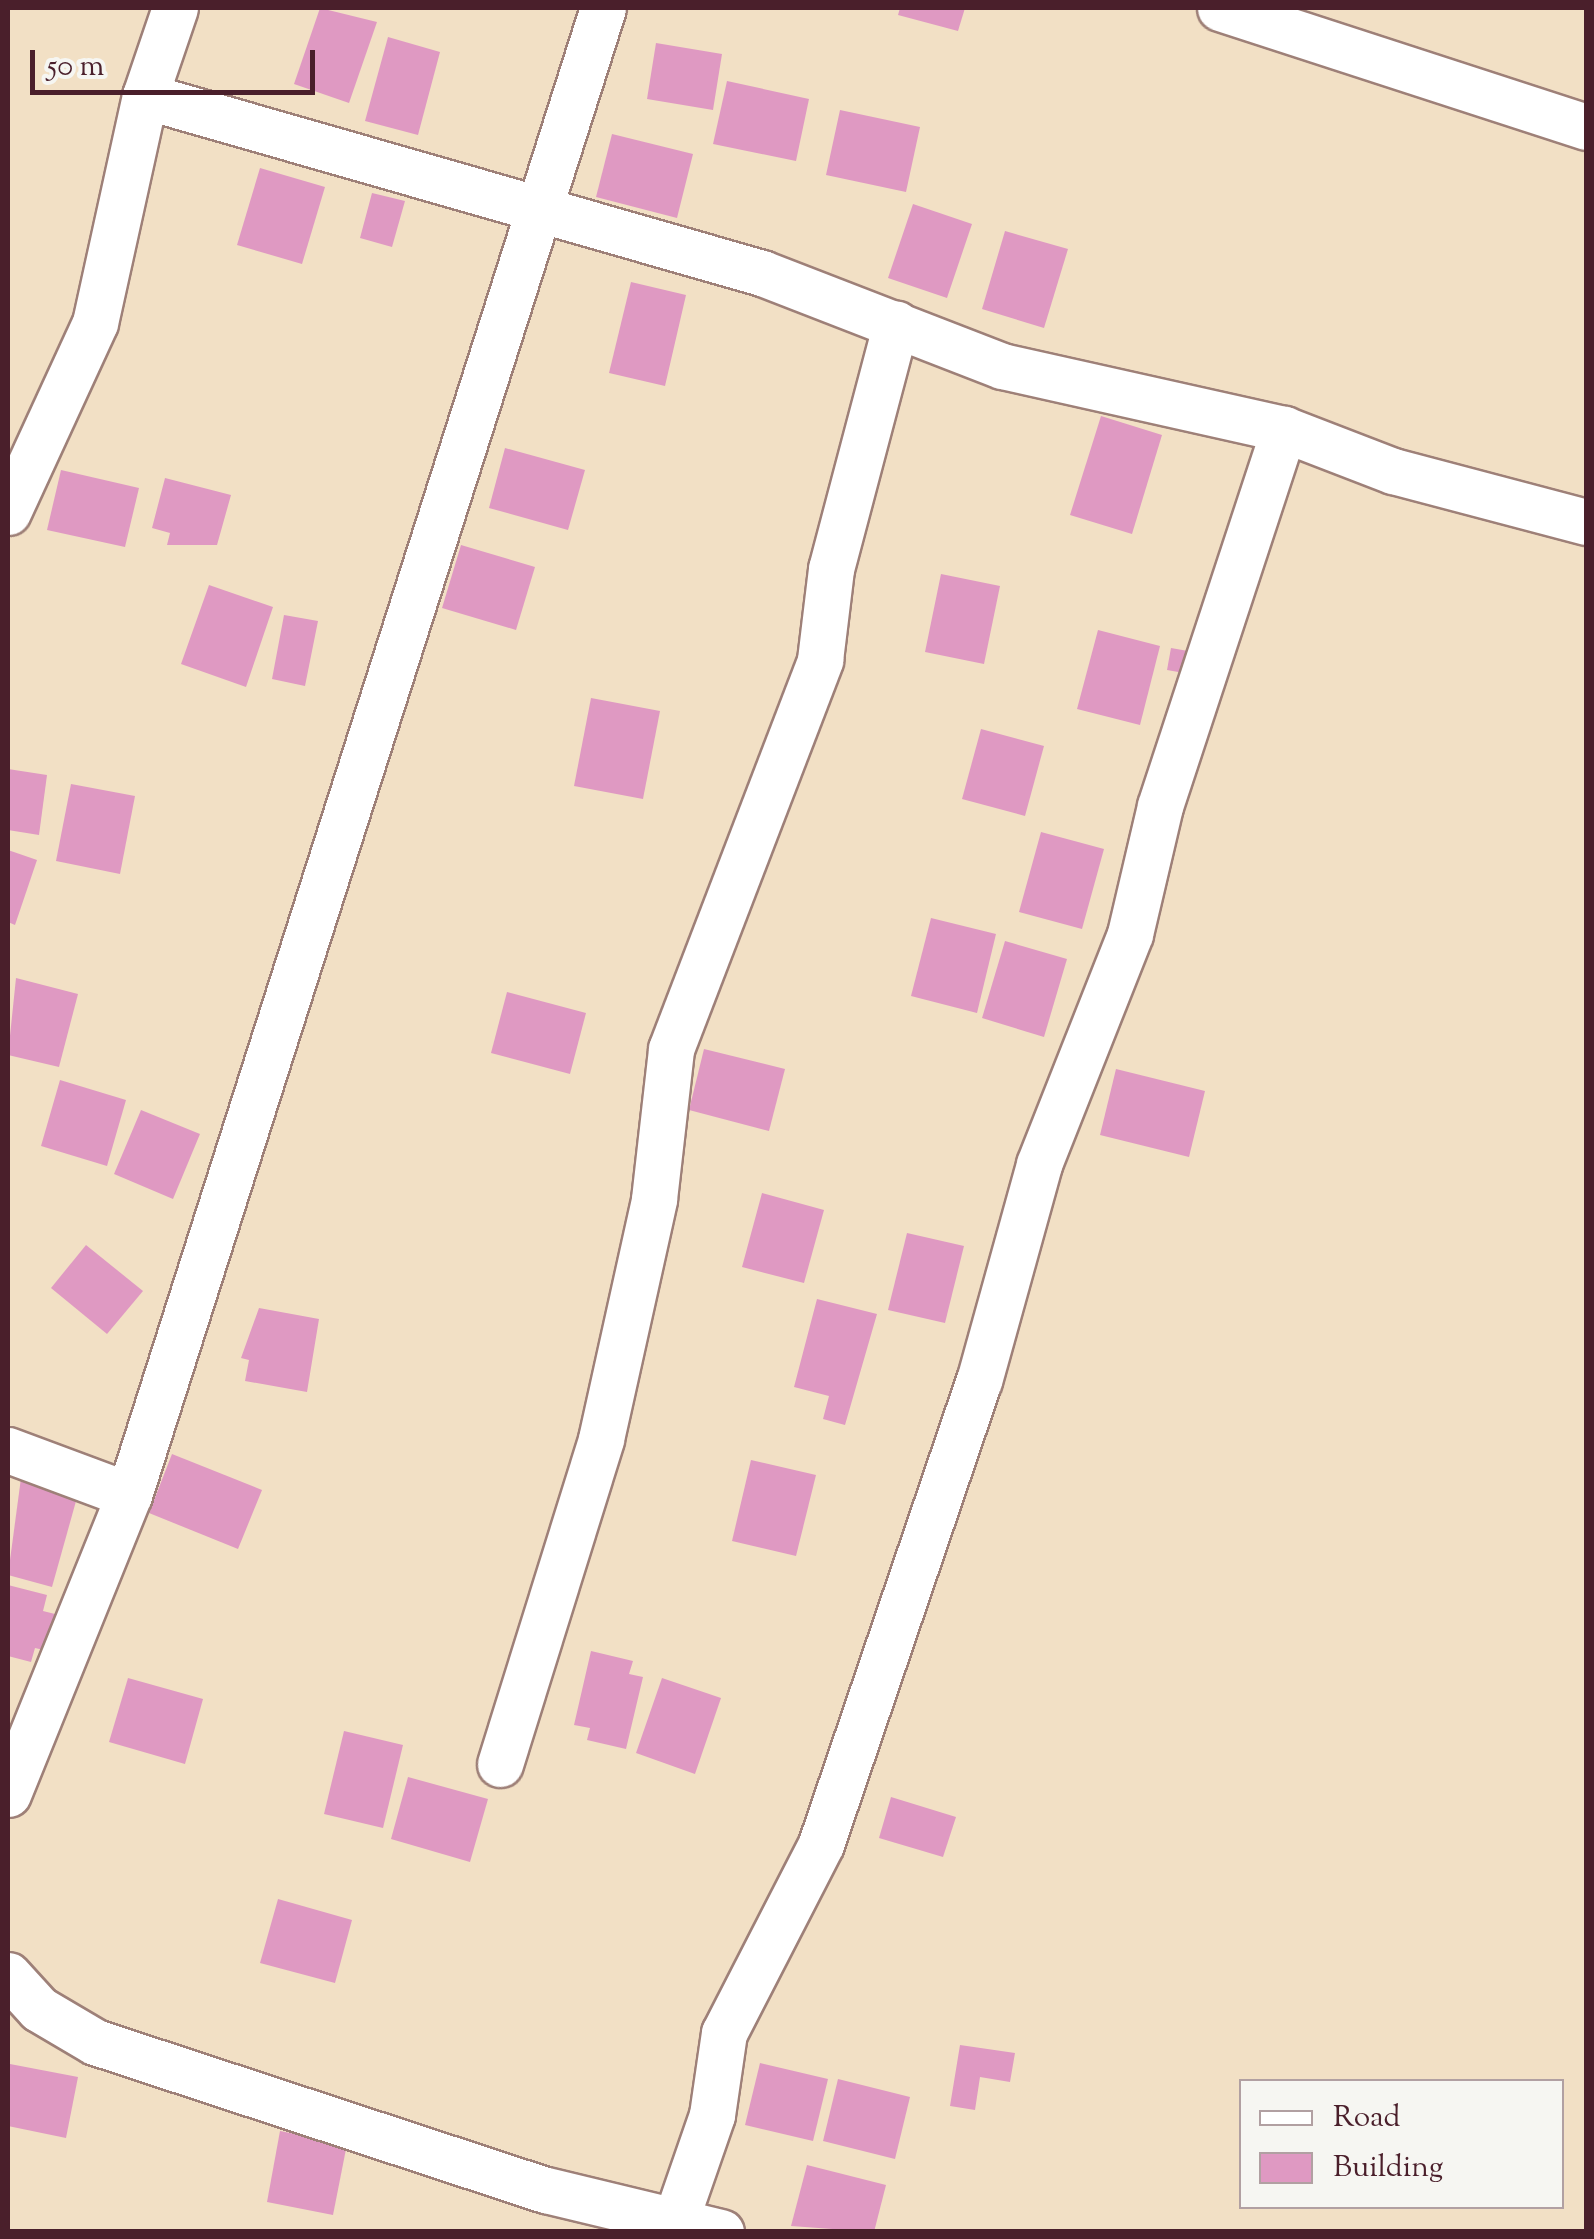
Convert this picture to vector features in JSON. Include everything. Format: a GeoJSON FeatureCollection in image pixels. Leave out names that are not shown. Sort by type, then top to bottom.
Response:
{"type":"FeatureCollection","features":[{"type":"Feature","properties":{"kind":"street"},"geometry":{"type":"LineString","coordinates":[[8,512],[95,323],[144,96],[176,8]]}},
{"type":"Feature","properties":{"kind":"street"},"geometry":{"type":"LineString","coordinates":[[8,1794],[129,1495],[602,8]]}},
{"type":"Feature","properties":{"kind":"street"},"geometry":{"type":"LineString","coordinates":[[1220,8],[1586,127]]}},
{"type":"Feature","properties":{"kind":"street"},"geometry":{"type":"LineString","coordinates":[[144,96],[538,207],[896,324],[1002,366],[1284,429],[1393,470],[1586,522]]}},
{"type":"Feature","properties":{"kind":"street"},"geometry":{"type":"LineString","coordinates":[[500,1764],[600,1439],[654,1199],[671,1050],[820,660],[831,569],[896,324]]}},
{"type":"Feature","properties":{"kind":"street"},"geometry":{"type":"LineString","coordinates":[[676,2219],[712,2115],[724,2034],[821,1844],[979,1381],[1039,1164],[1130,934],[1160,806],[1284,429]]}},
{"type":"Feature","properties":{"kind":"street"},"geometry":{"type":"LineString","coordinates":[[8,1450],[129,1495]]}},
{"type":"Feature","properties":{"kind":"street"},"geometry":{"type":"LineString","coordinates":[[8,1975],[39,2009],[95,2042],[546,2190],[721,2232]]}},
{"type":"Feature","properties":{"kind":"building"},"geometry":{"type":"Polygon","coordinates":[[[320,8],[377,22],[349,103],[294,84],[320,8]]]}},
{"type":"Feature","properties":{"kind":"building"},"geometry":{"type":"Polygon","coordinates":[[[900,8],[965,8],[958,31],[898,15],[900,8]]]}},
{"type":"Feature","properties":{"kind":"building"},"geometry":{"type":"Polygon","coordinates":[[[388,37],[440,52],[418,135],[365,121],[388,37]]]}},
{"type":"Feature","properties":{"kind":"building"},"geometry":{"type":"Polygon","coordinates":[[[656,43],[722,54],[713,110],[647,99],[656,43]]]}},
{"type":"Feature","properties":{"kind":"building"},"geometry":{"type":"Polygon","coordinates":[[[727,81],[809,99],[796,161],[713,144],[727,81]]]}},
{"type":"Feature","properties":{"kind":"building"},"geometry":{"type":"Polygon","coordinates":[[[840,110],[920,127],[906,192],[826,175],[840,110]]]}},
{"type":"Feature","properties":{"kind":"building"},"geometry":{"type":"Polygon","coordinates":[[[612,134],[693,154],[677,218],[596,197],[612,134]]]}},
{"type":"Feature","properties":{"kind":"building"},"geometry":{"type":"Polygon","coordinates":[[[260,168],[325,187],[302,264],[237,245],[260,168]]]}},
{"type":"Feature","properties":{"kind":"building"},"geometry":{"type":"Polygon","coordinates":[[[372,193],[405,201],[392,247],[360,238],[372,193]]]}},
{"type":"Feature","properties":{"kind":"building"},"geometry":{"type":"Polygon","coordinates":[[[913,204],[972,224],[947,298],[888,278],[913,204]]]}},
{"type":"Feature","properties":{"kind":"building"},"geometry":{"type":"Polygon","coordinates":[[[1005,231],[1068,249],[1044,328],[982,309],[1005,231]]]}},
{"type":"Feature","properties":{"kind":"building"},"geometry":{"type":"Polygon","coordinates":[[[631,282],[686,295],[665,386],[609,373],[631,282]]]}},
{"type":"Feature","properties":{"kind":"building"},"geometry":{"type":"Polygon","coordinates":[[[1101,416],[1162,435],[1132,534],[1070,515],[1101,416]]]}},
{"type":"Feature","properties":{"kind":"building"},"geometry":{"type":"Polygon","coordinates":[[[505,448],[585,470],[568,530],[489,508],[505,448]]]}},
{"type":"Feature","properties":{"kind":"building"},"geometry":{"type":"Polygon","coordinates":[[[61,470],[139,488],[125,547],[47,530],[61,470]]]}},
{"type":"Feature","properties":{"kind":"building"},"geometry":{"type":"Polygon","coordinates":[[[165,478],[231,495],[217,545],[167,545],[170,533],[152,528],[165,478]]]}},
{"type":"Feature","properties":{"kind":"building"},"geometry":{"type":"Polygon","coordinates":[[[461,545],[535,567],[516,630],[442,608],[461,545]]]}},
{"type":"Feature","properties":{"kind":"building"},"geometry":{"type":"Polygon","coordinates":[[[941,574],[1000,586],[984,664],[925,652],[941,574]]]}},
{"type":"Feature","properties":{"kind":"building"},"geometry":{"type":"Polygon","coordinates":[[[209,585],[273,607],[246,687],[181,664],[209,585]]]}},
{"type":"Feature","properties":{"kind":"building"},"geometry":{"type":"Polygon","coordinates":[[[284,615],[318,621],[305,686],[272,679],[284,615]]]}},
{"type":"Feature","properties":{"kind":"building"},"geometry":{"type":"Polygon","coordinates":[[[1098,630],[1160,646],[1140,725],[1077,709],[1098,630]]]}},
{"type":"Feature","properties":{"kind":"building"},"geometry":{"type":"Polygon","coordinates":[[[1171,648],[1188,651],[1184,673],[1167,670],[1171,648]]]}},
{"type":"Feature","properties":{"kind":"building"},"geometry":{"type":"Polygon","coordinates":[[[591,698],[660,711],[643,799],[574,786],[591,698]]]}},
{"type":"Feature","properties":{"kind":"building"},"geometry":{"type":"Polygon","coordinates":[[[981,729],[1044,746],[1025,816],[962,799],[981,729]]]}},
{"type":"Feature","properties":{"kind":"building"},"geometry":{"type":"Polygon","coordinates":[[[8,769],[47,775],[39,835],[8,830],[8,769]]]}},
{"type":"Feature","properties":{"kind":"building"},"geometry":{"type":"Polygon","coordinates":[[[71,784],[135,796],[120,874],[56,861],[71,784]]]}},
{"type":"Feature","properties":{"kind":"building"},"geometry":{"type":"Polygon","coordinates":[[[1041,832],[1104,849],[1082,929],[1019,912],[1041,832]]]}},
{"type":"Feature","properties":{"kind":"building"},"geometry":{"type":"Polygon","coordinates":[[[8,850],[37,860],[15,925],[8,922],[8,850]]]}},
{"type":"Feature","properties":{"kind":"building"},"geometry":{"type":"Polygon","coordinates":[[[931,918],[996,934],[977,1013],[911,996],[931,918]]]}},
{"type":"Feature","properties":{"kind":"building"},"geometry":{"type":"Polygon","coordinates":[[[1005,941],[1067,959],[1044,1037],[982,1018],[1005,941]]]}},
{"type":"Feature","properties":{"kind":"building"},"geometry":{"type":"Polygon","coordinates":[[[16,978],[78,994],[59,1067],[8,1055],[16,978]]]}},
{"type":"Feature","properties":{"kind":"building"},"geometry":{"type":"Polygon","coordinates":[[[507,992],[586,1013],[570,1074],[491,1053],[507,992]]]}},
{"type":"Feature","properties":{"kind":"building"},"geometry":{"type":"Polygon","coordinates":[[[704,1049],[785,1069],[769,1131],[689,1110],[704,1049]]]}},
{"type":"Feature","properties":{"kind":"building"},"geometry":{"type":"Polygon","coordinates":[[[1116,1069],[1205,1091],[1189,1157],[1100,1135],[1116,1069]]]}},
{"type":"Feature","properties":{"kind":"building"},"geometry":{"type":"Polygon","coordinates":[[[60,1080],[126,1100],[107,1166],[41,1146],[60,1080]]]}},
{"type":"Feature","properties":{"kind":"building"},"geometry":{"type":"Polygon","coordinates":[[[141,1110],[200,1134],[173,1199],[114,1174],[141,1110]]]}},
{"type":"Feature","properties":{"kind":"building"},"geometry":{"type":"Polygon","coordinates":[[[762,1193],[824,1210],[804,1283],[742,1267],[762,1193]]]}},
{"type":"Feature","properties":{"kind":"building"},"geometry":{"type":"Polygon","coordinates":[[[907,1233],[964,1246],[945,1323],[888,1310],[907,1233]]]}},
{"type":"Feature","properties":{"kind":"building"},"geometry":{"type":"Polygon","coordinates":[[[86,1245],[143,1291],[107,1334],[51,1288],[86,1245]]]}},
{"type":"Feature","properties":{"kind":"building"},"geometry":{"type":"Polygon","coordinates":[[[817,1299],[877,1314],[845,1425],[823,1419],[829,1396],[794,1387],[817,1299]]]}},
{"type":"Feature","properties":{"kind":"building"},"geometry":{"type":"Polygon","coordinates":[[[259,1308],[319,1319],[307,1392],[245,1381],[249,1360],[241,1358],[259,1308]]]}},
{"type":"Feature","properties":{"kind":"building"},"geometry":{"type":"Polygon","coordinates":[[[172,1454],[262,1490],[238,1549],[149,1513],[172,1454]]]}},
{"type":"Feature","properties":{"kind":"building"},"geometry":{"type":"Polygon","coordinates":[[[751,1460],[816,1475],[796,1556],[732,1541],[751,1460]]]}},
{"type":"Feature","properties":{"kind":"building"},"geometry":{"type":"Polygon","coordinates":[[[21,1478],[78,1494],[52,1587],[8,1575],[21,1478]]]}},
{"type":"Feature","properties":{"kind":"building"},"geometry":{"type":"Polygon","coordinates":[[[8,1585],[47,1595],[43,1611],[55,1614],[48,1651],[35,1648],[31,1662],[8,1656],[8,1585]]]}},
{"type":"Feature","properties":{"kind":"building"},"geometry":{"type":"Polygon","coordinates":[[[591,1651],[633,1661],[629,1674],[643,1677],[626,1749],[587,1740],[590,1728],[574,1725],[591,1651]]]}},
{"type":"Feature","properties":{"kind":"building"},"geometry":{"type":"Polygon","coordinates":[[[128,1678],[203,1699],[185,1764],[109,1742],[128,1678]]]}},
{"type":"Feature","properties":{"kind":"building"},"geometry":{"type":"Polygon","coordinates":[[[662,1678],[721,1698],[695,1774],[636,1753],[662,1678]]]}},
{"type":"Feature","properties":{"kind":"building"},"geometry":{"type":"Polygon","coordinates":[[[344,1731],[403,1745],[383,1828],[324,1814],[344,1731]]]}},
{"type":"Feature","properties":{"kind":"building"},"geometry":{"type":"Polygon","coordinates":[[[408,1777],[488,1799],[470,1862],[391,1839],[408,1777]]]}},
{"type":"Feature","properties":{"kind":"building"},"geometry":{"type":"Polygon","coordinates":[[[891,1797],[956,1817],[943,1857],[879,1838],[891,1797]]]}},
{"type":"Feature","properties":{"kind":"building"},"geometry":{"type":"Polygon","coordinates":[[[278,1899],[352,1920],[335,1983],[260,1963],[278,1899]]]}},
{"type":"Feature","properties":{"kind":"building"},"geometry":{"type":"Polygon","coordinates":[[[960,2045],[1015,2053],[1010,2082],[980,2077],[975,2110],[950,2106],[960,2045]]]}},
{"type":"Feature","properties":{"kind":"building"},"geometry":{"type":"Polygon","coordinates":[[[760,2063],[828,2079],[813,2141],[745,2125],[760,2063]]]}},
{"type":"Feature","properties":{"kind":"building"},"geometry":{"type":"Polygon","coordinates":[[[10,2064],[78,2077],[66,2138],[8,2126],[10,2064]]]}},
{"type":"Feature","properties":{"kind":"building"},"geometry":{"type":"Polygon","coordinates":[[[838,2079],[910,2097],[895,2159],[823,2141],[838,2079]]]}},
{"type":"Feature","properties":{"kind":"building"},"geometry":{"type":"Polygon","coordinates":[[[280,2131],[347,2144],[333,2215],[267,2202],[280,2131]]]}},
{"type":"Feature","properties":{"kind":"building"},"geometry":{"type":"Polygon","coordinates":[[[807,2165],[886,2185],[874,2232],[791,2226],[807,2165]]]}}]}
